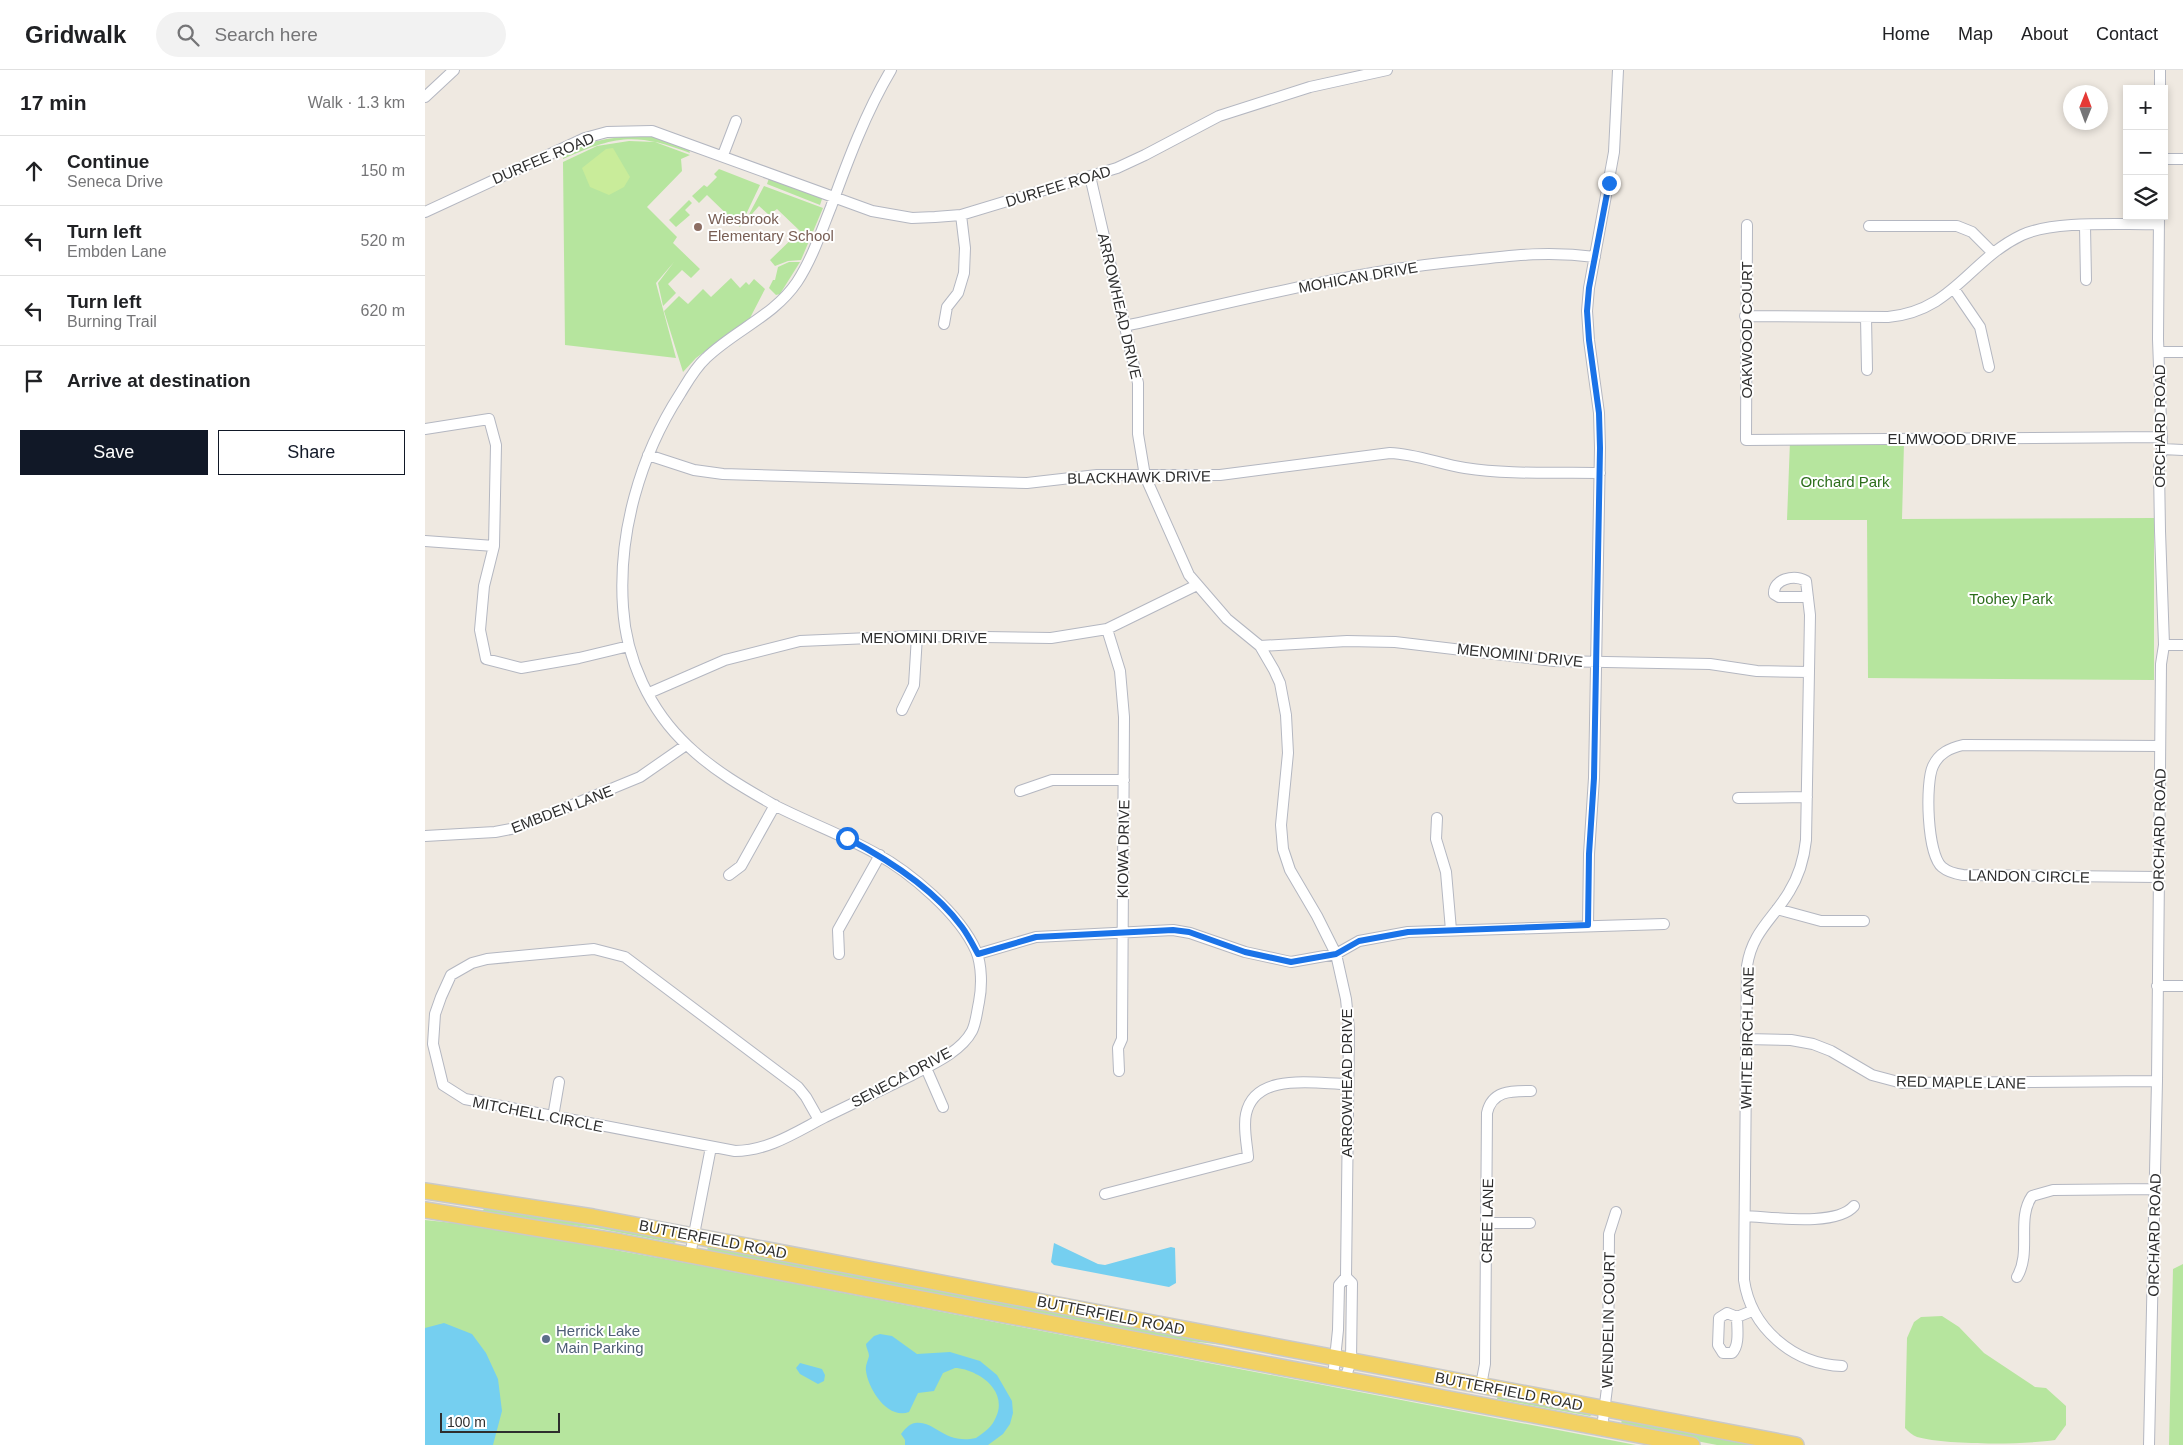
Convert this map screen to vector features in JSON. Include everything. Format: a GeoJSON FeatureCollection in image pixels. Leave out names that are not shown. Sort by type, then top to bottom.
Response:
{"type":"FeatureCollection","features":[{"type":"Feature","properties":{"kind":"main road","name":"BUTTERFIELD ROAD"},"geometry":{"type":"LineString","coordinates":[[425,1191],[556,1210],[1796,1445]]}},
{"type":"Feature","properties":{"kind":"main road","name":"BUTTERFIELD ROAD"},"geometry":{"type":"LineString","coordinates":[[425,1210],[517,1224],[690,1255],[1692,1445]]}},
{"type":"Feature","properties":{"kind":"street"},"geometry":{"type":"LineString","coordinates":[[425,98],[454,70]]}},
{"type":"Feature","properties":{"kind":"street","name":"SENECA DRIVE"},"geometry":{"type":"LineString","coordinates":[[819,1120],[926,1068],[953,1051],[971,1032],[981,995],[978,954],[962,927],[911,878],[880,855],[775,805],[715,768],[686,745],[665,720],[634,664],[623,610],[623,564],[632,506],[648,455],[668,414],[694,372],[707,356],[781,302],[798,281],[817,242],[875,98],[891,70]]}},
{"type":"Feature","properties":{"kind":"street","name":"DURFEE ROAD"},"geometry":{"type":"LineString","coordinates":[[425,212],[572,143],[607,132],[652,131],[886,214],[923,218],[961,215],[1090,176],[1145,155],[1219,116],[1311,87],[1387,70]]}},
{"type":"Feature","properties":{"kind":"street"},"geometry":{"type":"LineString","coordinates":[[1588,925],[1600,473],[1599,413],[1587,323],[1589,288],[1614,152],[1619,70]]}},
{"type":"Feature","properties":{"kind":"street"},"geometry":{"type":"LineString","coordinates":[[2160,70],[2160,85]]}},
{"type":"Feature","properties":{"kind":"street"},"geometry":{"type":"LineString","coordinates":[[723,156],[736,121]]}},
{"type":"Feature","properties":{"kind":"street"},"geometry":{"type":"LineString","coordinates":[[2168,159],[2183,159]]}},
{"type":"Feature","properties":{"kind":"street","name":"ARROWHEAD DRIVE"},"geometry":{"type":"LineString","coordinates":[[1090,176],[1138,383],[1138,434],[1145,476],[1182,561],[1197,585],[1227,619],[1260,646],[1275,670],[1280,683],[1286,715],[1288,753],[1281,825],[1283,849],[1290,870],[1317,916],[1336,954],[1348,1014],[1346,1277],[1339,1285],[1339,1330],[1335,1357],[1339,1378]]}},
{"type":"Feature","properties":{"kind":"street"},"geometry":{"type":"LineString","coordinates":[[944,324],[947,307],[958,293],[964,272],[965,248],[961,215]]}},
{"type":"Feature","properties":{"kind":"street"},"geometry":{"type":"LineString","coordinates":[[1745,316],[1896,316],[1917,311],[1935,303],[1954,289],[1993,253],[2033,231],[2052,226],[2085,226],[2159,220]]}},
{"type":"Feature","properties":{"kind":"street","name":"ORCHARD ROAD"},"geometry":{"type":"LineString","coordinates":[[2149,1445],[2157,1082],[2161,664],[2163,645],[2159,477],[2162,437],[2159,352],[2159,220]]}},
{"type":"Feature","properties":{"kind":"street","name":"OAKWOOD COURT"},"geometry":{"type":"LineString","coordinates":[[1746,435],[1745,316],[1747,225]]}},
{"type":"Feature","properties":{"kind":"street"},"geometry":{"type":"LineString","coordinates":[[1869,226],[1957,226],[1972,232],[1993,253]]}},
{"type":"Feature","properties":{"kind":"street"},"geometry":{"type":"LineString","coordinates":[[2085,226],[2086,280]]}},
{"type":"Feature","properties":{"kind":"street","name":"MOHICAN DRIVE"},"geometry":{"type":"LineString","coordinates":[[1125,326],[1330,280],[1394,268],[1544,253],[1595,257]]}},
{"type":"Feature","properties":{"kind":"street"},"geometry":{"type":"LineString","coordinates":[[1954,289],[1980,327],[1989,367]]}},
{"type":"Feature","properties":{"kind":"street"},"geometry":{"type":"LineString","coordinates":[[1866,317],[1867,370]]}},
{"type":"Feature","properties":{"kind":"street"},"geometry":{"type":"LineString","coordinates":[[2159,352],[2183,352]]}},
{"type":"Feature","properties":{"kind":"street"},"geometry":{"type":"LineString","coordinates":[[425,429],[489,419],[495,445],[494,546],[484,586],[481,636],[486,659],[511,667],[521,668],[579,658],[629,646]]}},
{"type":"Feature","properties":{"kind":"street","name":"ELMWOOD DRIVE"},"geometry":{"type":"LineString","coordinates":[[1746,435],[1745,440],[2162,437]]}},
{"type":"Feature","properties":{"kind":"street"},"geometry":{"type":"LineString","coordinates":[[2162,450],[2183,450]]}},
{"type":"Feature","properties":{"kind":"street","name":"BLACKHAWK DRIVE"},"geometry":{"type":"LineString","coordinates":[[648,455],[694,470],[723,474],[1027,483],[1085,476],[1220,475],[1390,453],[1409,454],[1450,465],[1480,470],[1600,473]]}},
{"type":"Feature","properties":{"kind":"street"},"geometry":{"type":"LineString","coordinates":[[425,540],[494,546]]}},
{"type":"Feature","properties":{"kind":"street","name":"WHITE BIRCH LANE"},"geometry":{"type":"LineString","coordinates":[[1808,597],[1779,597],[1774,594],[1774,587],[1777,582],[1802,579],[1806,581],[1808,597],[1810,615],[1806,840],[1802,863],[1795,882],[1777,910],[1760,929],[1748,959],[1744,1280],[1752,1311],[1770,1334],[1788,1348],[1818,1362],[1842,1366]]}},
{"type":"Feature","properties":{"kind":"street","name":"MENOMINI DRIVE"},"geometry":{"type":"LineString","coordinates":[[649,693],[725,660],[773,646],[825,638],[917,636],[1051,638],[1107,629],[1197,585]]}},
{"type":"Feature","properties":{"kind":"street","name":"KIOWA DRIVE"},"geometry":{"type":"LineString","coordinates":[[1107,629],[1122,685],[1124,780],[1123,931],[1122,1039],[1119,1048],[1119,1071]]}},
{"type":"Feature","properties":{"kind":"street"},"geometry":{"type":"LineString","coordinates":[[903,710],[914,685],[917,636]]}},
{"type":"Feature","properties":{"kind":"street","name":"MENOMINI DRIVE"},"geometry":{"type":"LineString","coordinates":[[1260,646],[1347,641],[1395,642],[1534,659],[1710,664],[1757,671],[1809,672]]}},
{"type":"Feature","properties":{"kind":"street"},"geometry":{"type":"LineString","coordinates":[[2163,645],[2183,645]]}},
{"type":"Feature","properties":{"kind":"street","name":"EMBDEN LANE"},"geometry":{"type":"LineString","coordinates":[[425,836],[495,832],[516,828],[640,777],[686,745]]}},
{"type":"Feature","properties":{"kind":"street","name":"LANDON CIRCLE"},"geometry":{"type":"LineString","coordinates":[[2158,878],[1963,875],[1953,873],[1942,867],[1935,859],[1931,848],[1929,784],[1933,765],[1939,758],[1946,751],[1963,745],[2160,746]]}},
{"type":"Feature","properties":{"kind":"street"},"geometry":{"type":"LineString","coordinates":[[1020,791],[1052,780],[1124,780]]}},
{"type":"Feature","properties":{"kind":"street"},"geometry":{"type":"LineString","coordinates":[[1739,798],[1807,797]]}},
{"type":"Feature","properties":{"kind":"street"},"geometry":{"type":"LineString","coordinates":[[729,875],[741,866],[775,805]]}},
{"type":"Feature","properties":{"kind":"street"},"geometry":{"type":"LineString","coordinates":[[1437,818],[1436,839],[1446,872],[1451,930]]}},
{"type":"Feature","properties":{"kind":"street"},"geometry":{"type":"LineString","coordinates":[[839,954],[838,930],[880,855]]}},
{"type":"Feature","properties":{"kind":"street"},"geometry":{"type":"LineString","coordinates":[[1777,910],[1821,921],[1864,920]]}},
{"type":"Feature","properties":{"kind":"street"},"geometry":{"type":"LineString","coordinates":[[978,954],[1036,937],[1123,931],[1183,931],[1229,948],[1284,961],[1300,961],[1336,954],[1359,941],[1408,932],[1664,924]]}},
{"type":"Feature","properties":{"kind":"street","name":"MITCHELL CIRCLE"},"geometry":{"type":"LineString","coordinates":[[594,950],[625,957],[798,1086],[819,1120],[764,1147],[735,1151],[553,1117],[465,1099],[443,1085],[433,1044],[435,1014],[451,975],[472,963],[487,959],[594,950]]}},
{"type":"Feature","properties":{"kind":"street"},"geometry":{"type":"LineString","coordinates":[[2157,986],[2183,986]]}},
{"type":"Feature","properties":{"kind":"street","name":"RED MAPLE LANE"},"geometry":{"type":"LineString","coordinates":[[1746,1039],[1791,1040],[1813,1044],[1831,1051],[1872,1075],[1902,1083],[2157,1082]]}},
{"type":"Feature","properties":{"kind":"street"},"geometry":{"type":"LineString","coordinates":[[926,1068],[943,1107]]}},
{"type":"Feature","properties":{"kind":"street"},"geometry":{"type":"LineString","coordinates":[[553,1117],[559,1082]]}},
{"type":"Feature","properties":{"kind":"street"},"geometry":{"type":"LineString","coordinates":[[1105,1194],[1248,1157],[1247,1112],[1258,1092],[1273,1085],[1348,1084]]}},
{"type":"Feature","properties":{"kind":"street","name":"CREE LANE"},"geometry":{"type":"LineString","coordinates":[[1481,1385],[1485,1364],[1489,1105],[1499,1094],[1531,1091]]}},
{"type":"Feature","properties":{"kind":"street"},"geometry":{"type":"LineString","coordinates":[[690,1255],[711,1147]]}},
{"type":"Feature","properties":{"kind":"street"},"geometry":{"type":"LineString","coordinates":[[2017,1277],[2025,1257],[2026,1212],[2032,1196],[2053,1190],[2154,1189]]}},
{"type":"Feature","properties":{"kind":"street"},"geometry":{"type":"LineString","coordinates":[[1745,1216],[1831,1218],[1843,1214],[1854,1206]]}},
{"type":"Feature","properties":{"kind":"street","name":"WENDELIN COURT"},"geometry":{"type":"LineString","coordinates":[[1602,1428],[1606,1409],[1609,1234],[1617,1212]]}},
{"type":"Feature","properties":{"kind":"street"},"geometry":{"type":"LineString","coordinates":[[1487,1222],[1530,1223]]}},
{"type":"Feature","properties":{"kind":"street","name":"ARROWHEAD DRIVE"},"geometry":{"type":"LineString","coordinates":[[1339,1378],[1351,1360],[1352,1283],[1346,1277]]}},
{"type":"Feature","properties":{"kind":"street"},"geometry":{"type":"LineString","coordinates":[[1737,1317],[1752,1311]]}},
{"type":"Feature","properties":{"kind":"green space"},"geometry":{"type":"Polygon","coordinates":[[[652,135],[688,147],[690,153],[654,142],[625,140],[597,145],[563,159],[563,152],[596,141],[618,137],[652,135]]]}},
{"type":"Feature","properties":{"kind":"green space"},"geometry":{"type":"Polygon","coordinates":[[[629,141],[655,142],[690,155],[681,159],[682,171],[647,207],[677,237],[673,243],[700,269],[691,278],[682,270],[668,284],[676,293],[663,306],[658,283],[674,262],[656,283],[676,358],[565,345],[563,162],[597,146],[629,141]]]}},
{"type":"Feature","properties":{"kind":"green space"},"geometry":{"type":"Polygon","coordinates":[[[613,148],[630,177],[624,187],[609,195],[590,187],[582,168],[606,149],[613,148]]]}},
{"type":"Feature","properties":{"kind":"green space"},"geometry":{"type":"Polygon","coordinates":[[[719,169],[760,185],[740,227],[707,195],[699,203],[692,196],[704,185],[707,187],[717,177],[714,174],[719,169]]]}},
{"type":"Feature","properties":{"kind":"green space"},"geometry":{"type":"Polygon","coordinates":[[[769,178],[820,197],[822,199],[820,205],[767,184],[769,178]]]}},
{"type":"Feature","properties":{"kind":"green space"},"geometry":{"type":"Polygon","coordinates":[[[764,186],[823,208],[801,260],[788,261],[775,266],[770,260],[800,231],[777,209],[769,215],[759,206],[745,222],[764,186]]]}},
{"type":"Feature","properties":{"kind":"green space"},"geometry":{"type":"Polygon","coordinates":[[[689,200],[692,203],[685,210],[690,215],[676,227],[669,220],[689,200]]]}},
{"type":"Feature","properties":{"kind":"green space"},"geometry":{"type":"Polygon","coordinates":[[[789,262],[800,262],[780,294],[776,295],[769,288],[773,280],[775,280],[778,267],[789,262]]]}},
{"type":"Feature","properties":{"kind":"green space"},"geometry":{"type":"Polygon","coordinates":[[[731,278],[740,288],[746,282],[749,285],[754,279],[765,289],[750,318],[696,358],[683,372],[664,311],[679,296],[688,304],[703,289],[711,297],[731,278]]]}},
{"type":"Feature","properties":{"kind":"green space","name":"Toohey Park"},"geometry":{"type":"Polygon","coordinates":[[[1790,441],[1904,443],[1902,519],[2154,518],[2154,680],[1868,678],[1867,520],[1787,520],[1790,441]]]}},
{"type":"Feature","properties":{"kind":"green space"},"geometry":{"type":"Polygon","coordinates":[[[485,1208],[642,1231],[678,1241],[674,1243],[596,1228],[518,1219],[481,1212],[485,1208]]]}},
{"type":"Feature","properties":{"kind":"green space"},"geometry":{"type":"Polygon","coordinates":[[[425,1220],[482,1226],[698,1265],[1636,1445],[425,1445],[425,1220]]]}},
{"type":"Feature","properties":{"kind":"green space"},"geometry":{"type":"Polygon","coordinates":[[[708,1246],[1249,1348],[1139,1335],[707,1251],[708,1246]]]}},
{"type":"Feature","properties":{"kind":"green space"},"geometry":{"type":"Polygon","coordinates":[[[2183,1264],[2183,1445],[2169,1445],[2173,1269],[2183,1264]]]}},
{"type":"Feature","properties":{"kind":"green space"},"geometry":{"type":"Polygon","coordinates":[[[1942,1316],[1959,1327],[1984,1353],[2035,1387],[2046,1388],[2066,1406],[2066,1425],[2055,1440],[2004,1443],[1946,1442],[1917,1437],[1905,1428],[1907,1338],[1914,1322],[1921,1317],[1942,1316]]]}},
{"type":"Feature","properties":{"kind":"green space"},"geometry":{"type":"Polygon","coordinates":[[[1498,1396],[1593,1414],[1590,1416],[1497,1399],[1498,1396]]]}},
{"type":"Feature","properties":{"kind":"green space"},"geometry":{"type":"Polygon","coordinates":[[[1622,1419],[1770,1445],[1717,1445],[1624,1427],[1621,1424],[1622,1419]]]}},
{"type":"Feature","properties":{"kind":"water"},"geometry":{"type":"Polygon","coordinates":[[[1054,1243],[1098,1264],[1105,1265],[1171,1247],[1175,1248],[1176,1283],[1169,1287],[1054,1265],[1051,1262],[1054,1243]]]}},
{"type":"Feature","properties":{"kind":"water"},"geometry":{"type":"Polygon","coordinates":[[[444,1323],[472,1334],[486,1353],[498,1379],[502,1411],[493,1445],[425,1445],[425,1328],[444,1323]]]}},
{"type":"Feature","properties":{"kind":"water"},"geometry":{"type":"Polygon","coordinates":[[[880,1334],[892,1336],[917,1354],[950,1352],[980,1361],[997,1375],[1012,1401],[1013,1413],[1010,1424],[1003,1434],[988,1445],[905,1445],[905,1440],[901,1434],[915,1423],[928,1425],[948,1436],[956,1438],[976,1438],[988,1429],[994,1421],[998,1413],[998,1398],[990,1384],[981,1377],[955,1368],[943,1373],[934,1391],[918,1393],[909,1412],[893,1411],[886,1407],[875,1394],[870,1386],[866,1371],[869,1356],[866,1344],[874,1336],[880,1334]]]}},
{"type":"Feature","properties":{"kind":"water"},"geometry":{"type":"Polygon","coordinates":[[[800,1363],[822,1369],[825,1375],[824,1381],[818,1384],[800,1374],[796,1368],[800,1363]]]}},
{"type":"Feature","properties":{"kind":"place","name":"Wiesbrook Elementary School"},"geometry":{"type":"Point","coordinates":[698,227]}},
{"type":"Feature","properties":{"kind":"place","name":"Herrick Lake Main Parking"},"geometry":{"type":"Point","coordinates":[546,1339]}},
{"type":"Feature","properties":{"kind":"route"},"geometry":{"type":"LineString","coordinates":[[847,838],[880,855],[922,888],[962,927],[978,954],[1036,937],[1123,931],[1173,930],[1189,932],[1229,948],[1291,962],[1336,954],[1359,941],[1390,934],[1588,925],[1588,878],[1594,778],[1600,448],[1599,413],[1587,311],[1589,288],[1609,183]]}},
{"type":"Feature","properties":{"kind":"park label","name":"Orchard Park"},"geometry":{"type":"Point","coordinates":[1845,481]}}]}
